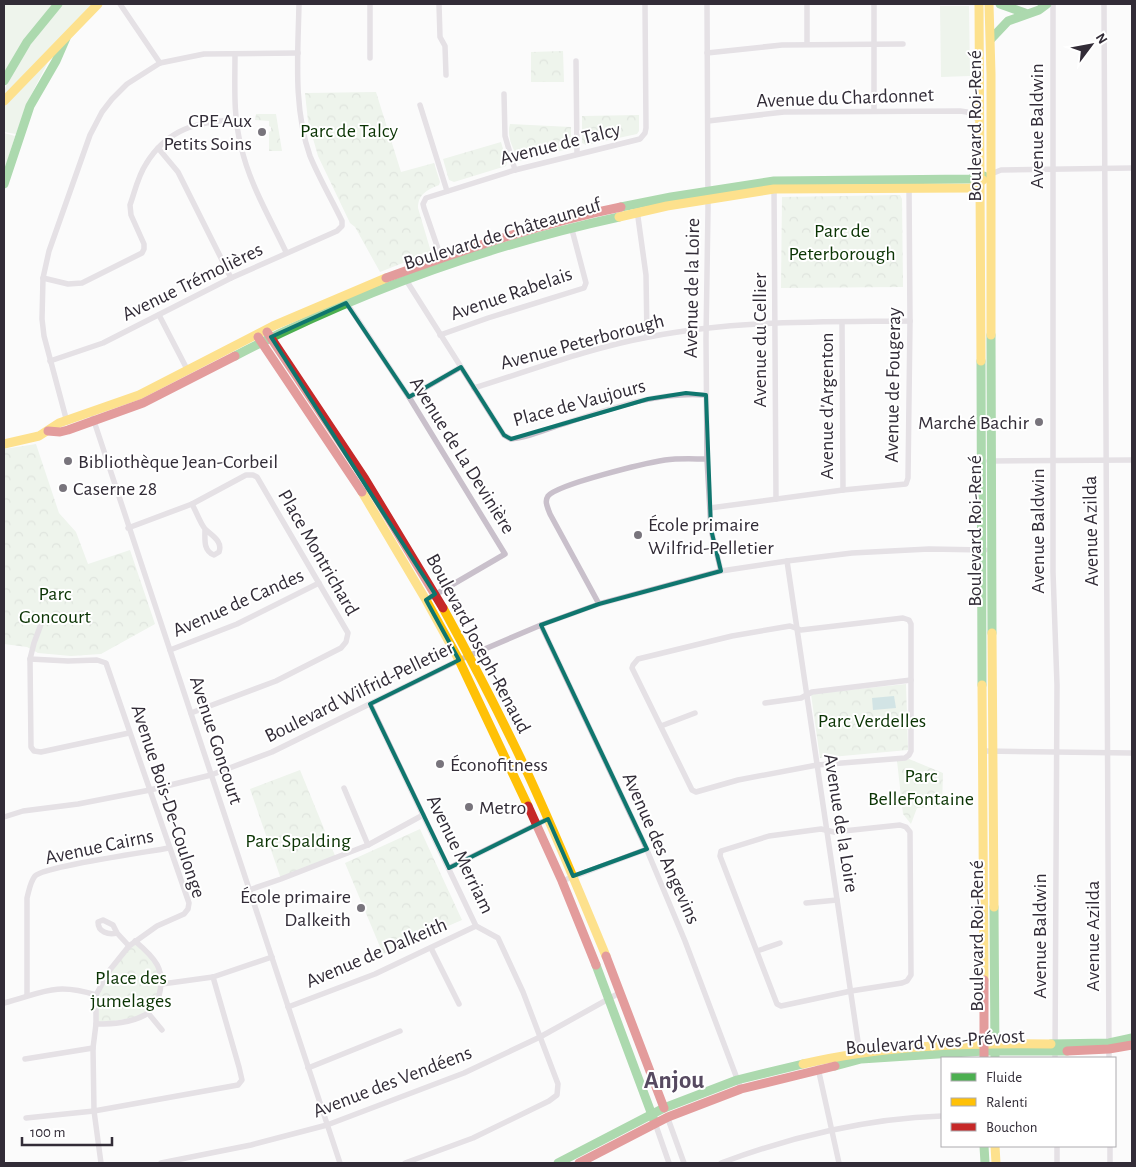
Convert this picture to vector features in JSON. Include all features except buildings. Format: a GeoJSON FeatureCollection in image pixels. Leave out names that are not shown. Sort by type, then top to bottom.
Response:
{"type":"FeatureCollection","features":[{"type":"Feature","properties":{"kind":"main road"},"geometry":{"type":"LineString","coordinates":[[5,79],[27,42],[58,4]]}},
{"type":"Feature","properties":{"kind":"main road"},"geometry":{"type":"LineString","coordinates":[[4,101],[98,4]]}},
{"type":"Feature","properties":{"kind":"main road","name":"Boulevard Roi-René"},"geometry":{"type":"LineString","coordinates":[[979,4],[980,180],[987,461]]}},
{"type":"Feature","properties":{"kind":"main road","name":"Boulevard Roi-René"},"geometry":{"type":"LineString","coordinates":[[989,4],[991,39],[991,174],[987,550],[988,751],[994,1051]]}},
{"type":"Feature","properties":{"kind":"main road"},"geometry":{"type":"LineString","coordinates":[[1000,4],[1025,14]]}},
{"type":"Feature","properties":{"kind":"main road"},"geometry":{"type":"LineString","coordinates":[[991,39],[1006,22],[1025,14],[1036,12],[1047,4]]}},
{"type":"Feature","properties":{"kind":"main road"},"geometry":{"type":"LineString","coordinates":[[4,184],[30,106],[56,61],[66,38]]}},
{"type":"Feature","properties":{"kind":"main road","name":"Boulevard de Châteauneuf"},"geometry":{"type":"LineString","coordinates":[[4,444],[23,440],[48,431],[60,432],[68,430],[93,418],[143,402],[190,374],[268,333],[344,299],[504,237],[708,194],[774,185],[909,184],[970,179],[980,180],[991,174]]}},
{"type":"Feature","properties":{"kind":"main road","name":"Boulevard Joseph-Renaud"},"geometry":{"type":"LineString","coordinates":[[268,333],[366,479],[436,594],[469,656],[520,757],[573,876],[666,1112]]}},
{"type":"Feature","properties":{"kind":"main road","name":"Boulevard Joseph-Renaud"},"geometry":{"type":"LineString","coordinates":[[259,338],[358,486],[426,600],[459,660],[562,881],[654,1118]]}},
{"type":"Feature","properties":{"kind":"main road","name":"Boulevard de Châteauneuf"},"geometry":{"type":"LineString","coordinates":[[48,431],[54,425],[66,420],[93,418]]}},
{"type":"Feature","properties":{"kind":"main road"},"geometry":{"type":"LineString","coordinates":[[482,706],[492,702]]}},
{"type":"Feature","properties":{"kind":"main road","name":"Boulevard Roi-René"},"geometry":{"type":"LineString","coordinates":[[984,1051],[988,751]]}},
{"type":"Feature","properties":{"kind":"main road"},"geometry":{"type":"LineString","coordinates":[[508,763],[520,757]]}},
{"type":"Feature","properties":{"kind":"main road","name":"Boulevard Yves-Prévost"},"geometry":{"type":"LineString","coordinates":[[1109,1050],[1132,1038]]}},
{"type":"Feature","properties":{"kind":"main road","name":"Boulevard Yves-Prévost"},"geometry":{"type":"LineString","coordinates":[[558,1163],[666,1112],[739,1084],[817,1065],[861,1056],[984,1051],[1109,1050],[1132,1045]]}},
{"type":"Feature","properties":{"kind":"main road","name":"Boulevard Yves-Prévost"},"geometry":{"type":"LineString","coordinates":[[579,1163],[654,1118]]}},
{"type":"Feature","properties":{"kind":"main road"},"geometry":{"type":"LineString","coordinates":[[984,1147],[985,1163]]}},
{"type":"Feature","properties":{"kind":"main road"},"geometry":{"type":"LineString","coordinates":[[995,1147],[996,1163]]}},
{"type":"Feature","properties":{"kind":"street"},"geometry":{"type":"LineString","coordinates":[[120,4],[160,63]]}},
{"type":"Feature","properties":{"kind":"street"},"geometry":{"type":"LineString","coordinates":[[68,430],[44,336],[42,319],[43,278],[48,251],[97,120],[112,99],[122,89],[160,63],[193,55],[298,53],[299,4]]}},
{"type":"Feature","properties":{"kind":"street"},"geometry":{"type":"LineString","coordinates":[[370,4],[370,58]]}},
{"type":"Feature","properties":{"kind":"street"},"geometry":{"type":"LineString","coordinates":[[440,4],[440,37],[446,46],[446,75]]}},
{"type":"Feature","properties":{"kind":"street","name":"Avenue de Talcy"},"geometry":{"type":"LineString","coordinates":[[442,262],[423,204],[427,198],[515,170],[640,140],[645,133],[645,4]]}},
{"type":"Feature","properties":{"kind":"street","name":"Avenue de la Loire"},"geometry":{"type":"LineString","coordinates":[[706,4],[708,122],[707,459],[711,529],[721,571]]}},
{"type":"Feature","properties":{"kind":"street"},"geometry":{"type":"LineString","coordinates":[[807,4],[807,44]]}},
{"type":"Feature","properties":{"kind":"street"},"geometry":{"type":"LineString","coordinates":[[874,4],[874,111]]}},
{"type":"Feature","properties":{"kind":"street","name":"Avenue Baldwin"},"geometry":{"type":"LineString","coordinates":[[1053,4],[1053,572],[1057,685],[1055,1051]]}},
{"type":"Feature","properties":{"kind":"street","name":"Avenue Azilda"},"geometry":{"type":"LineString","coordinates":[[1104,4],[1109,1050]]}},
{"type":"Feature","properties":{"kind":"street"},"geometry":{"type":"LineString","coordinates":[[707,53],[807,44],[903,44]]}},
{"type":"Feature","properties":{"kind":"street","name":"Avenue Trémolières"},"geometry":{"type":"LineString","coordinates":[[50,361],[103,343],[231,278],[340,229],[343,223],[311,157],[305,140],[299,95],[298,53]]}},
{"type":"Feature","properties":{"kind":"street"},"geometry":{"type":"LineString","coordinates":[[235,54],[236,120],[241,147],[248,170],[286,252]]}},
{"type":"Feature","properties":{"kind":"street"},"geometry":{"type":"LineString","coordinates":[[576,61],[577,154]]}},
{"type":"Feature","properties":{"kind":"street"},"geometry":{"type":"LineString","coordinates":[[504,94],[505,136],[515,170]]}},
{"type":"Feature","properties":{"kind":"street"},"geometry":{"type":"LineString","coordinates":[[420,105],[447,191]]}},
{"type":"Feature","properties":{"kind":"street","name":"Avenue du Chardonnet"},"geometry":{"type":"LineString","coordinates":[[708,122],[784,112],[874,111],[963,111],[980,121]]}},
{"type":"Feature","properties":{"kind":"street"},"geometry":{"type":"LineString","coordinates":[[43,278],[68,284],[82,283],[142,253],[144,244],[131,215],[130,205],[145,165],[158,148],[170,138],[194,125],[210,121],[236,120]]}},
{"type":"Feature","properties":{"kind":"street"},"geometry":{"type":"LineString","coordinates":[[158,148],[175,168],[231,278]]}},
{"type":"Feature","properties":{"kind":"street","name":"Boulevard de Châteauneuf"},"geometry":{"type":"LineString","coordinates":[[991,174],[1001,170],[1132,168]]}},
{"type":"Feature","properties":{"kind":"street","name":"Avenue de Fougeray"},"geometry":{"type":"LineString","coordinates":[[710,508],[843,490],[906,484],[908,478],[910,321],[909,184]]}},
{"type":"Feature","properties":{"kind":"street","name":"Avenue du Cellier"},"geometry":{"type":"LineString","coordinates":[[774,185],[776,499]]}},
{"type":"Feature","properties":{"kind":"street"},"geometry":{"type":"LineString","coordinates":[[636,208],[646,275],[647,337]]}},
{"type":"Feature","properties":{"kind":"street","name":"Avenue Rabelais"},"geometry":{"type":"LineString","coordinates":[[440,335],[584,288],[586,283],[570,223]]}},
{"type":"Feature","properties":{"kind":"street","name":"Place de Vaujours"},"geometry":{"type":"LineString","coordinates":[[403,276],[504,435],[511,439],[648,399],[686,393],[706,395]]}},
{"type":"Feature","properties":{"kind":"street","name":"Avenue de La Devinière"},"geometry":{"type":"LineString","coordinates":[[344,299],[409,397],[505,554],[426,600]]}},
{"type":"Feature","properties":{"kind":"street"},"geometry":{"type":"LineString","coordinates":[[159,315],[190,374]]}},
{"type":"Feature","properties":{"kind":"street","name":"Avenue Peterborough"},"geometry":{"type":"LineString","coordinates":[[474,388],[578,355],[647,337],[707,328],[775,323],[910,321]]}},
{"type":"Feature","properties":{"kind":"street","name":"Avenue d'Argenton"},"geometry":{"type":"LineString","coordinates":[[842,322],[843,490]]}},
{"type":"Feature","properties":{"kind":"street"},"geometry":{"type":"LineString","coordinates":[[409,397],[461,367]]}},
{"type":"Feature","properties":{"kind":"street","name":"Avenue Goncourt"},"geometry":{"type":"LineString","coordinates":[[93,418],[340,1163]]}},
{"type":"Feature","properties":{"kind":"street"},"geometry":{"type":"LineString","coordinates":[[599,604],[550,514],[546,504],[548,497],[570,485],[666,460],[707,459]]}},
{"type":"Feature","properties":{"kind":"street"},"geometry":{"type":"LineString","coordinates":[[987,461],[1132,460]]}},
{"type":"Feature","properties":{"kind":"street","name":"Place Montrichard"},"geometry":{"type":"LineString","coordinates":[[128,528],[192,504],[246,475],[253,475],[257,477],[348,633],[346,642],[341,648],[276,681],[191,713]]}},
{"type":"Feature","properties":{"kind":"street"},"geometry":{"type":"LineString","coordinates":[[192,504],[205,528]]}},
{"type":"Feature","properties":{"kind":"street","name":"Boulevard Wilfrid-Pelletier"},"geometry":{"type":"LineString","coordinates":[[4,817],[23,811],[78,804],[150,790],[211,775],[272,752],[459,660],[541,625],[599,604],[721,571],[787,561],[862,553],[929,549],[987,550]]}},
{"type":"Feature","properties":{"kind":"street","name":"Avenue de la Loire"},"geometry":{"type":"LineString","coordinates":[[787,561],[861,1056]]}},
{"type":"Feature","properties":{"kind":"street","name":"Avenue de Candes"},"geometry":{"type":"LineString","coordinates":[[170,650],[237,624],[319,583]]}},
{"type":"Feature","properties":{"kind":"street"},"geometry":{"type":"LineString","coordinates":[[903,618],[909,620],[911,624],[911,751],[909,755],[902,758],[817,765],[738,780],[696,792],[689,787],[632,668],[633,664],[638,659],[732,636],[790,626],[797,628],[802,630],[903,618]]}},
{"type":"Feature","properties":{"kind":"street"},"geometry":{"type":"LineString","coordinates":[[43,619],[30,659],[31,747],[34,751],[41,752],[130,733]]}},
{"type":"Feature","properties":{"kind":"street","name":"Avenue des Angevins"},"geometry":{"type":"LineString","coordinates":[[541,625],[647,849],[685,941],[739,1084]]}},
{"type":"Feature","properties":{"kind":"street","name":"Avenue Bois-De-Coulonge"},"geometry":{"type":"LineString","coordinates":[[30,659],[68,662],[97,660],[106,663],[189,903],[188,909],[184,914],[157,926],[129,946],[109,971],[96,994],[96,1024],[93,1048],[94,1111],[101,1163]]}},
{"type":"Feature","properties":{"kind":"street"},"geometry":{"type":"LineString","coordinates":[[765,703],[801,698],[812,692],[911,680]]}},
{"type":"Feature","properties":{"kind":"street","name":"Avenue Merriam"},"geometry":{"type":"LineString","coordinates":[[370,704],[476,926],[498,938],[523,992],[558,1084],[557,1095],[549,1101],[473,1138],[405,1163]]}},
{"type":"Feature","properties":{"kind":"street"},"geometry":{"type":"LineString","coordinates":[[661,726],[695,714]]}},
{"type":"Feature","properties":{"kind":"street"},"geometry":{"type":"LineString","coordinates":[[988,751],[1132,754]]}},
{"type":"Feature","properties":{"kind":"street"},"geometry":{"type":"LineString","coordinates":[[344,788],[368,845]]}},
{"type":"Feature","properties":{"kind":"street"},"geometry":{"type":"LineString","coordinates":[[249,890],[368,845],[423,815]]}},
{"type":"Feature","properties":{"kind":"street"},"geometry":{"type":"LineString","coordinates":[[449,868],[548,819]]}},
{"type":"Feature","properties":{"kind":"street"},"geometry":{"type":"LineString","coordinates":[[900,825],[906,827],[910,832],[911,975],[907,981],[781,1006],[777,1004],[758,951],[720,856],[721,852],[769,836],[821,829],[834,832],[900,825]]}},
{"type":"Feature","properties":{"kind":"street","name":"Avenue Cairns"},"geometry":{"type":"LineString","coordinates":[[26,995],[27,898],[30,884],[36,875],[62,867],[170,848]]}},
{"type":"Feature","properties":{"kind":"street"},"geometry":{"type":"LineString","coordinates":[[562,881],[647,849]]}},
{"type":"Feature","properties":{"kind":"street"},"geometry":{"type":"LineString","coordinates":[[806,903],[837,900]]}},
{"type":"Feature","properties":{"kind":"street","name":"Avenue de Dalkeith"},"geometry":{"type":"LineString","coordinates":[[288,1007],[375,974],[476,926]]}},
{"type":"Feature","properties":{"kind":"street"},"geometry":{"type":"LineString","coordinates":[[117,933],[129,946]]}},
{"type":"Feature","properties":{"kind":"street"},"geometry":{"type":"LineString","coordinates":[[96,1024],[128,1021],[148,1013],[158,1000],[162,984],[158,965],[152,955],[136,940]]}},
{"type":"Feature","properties":{"kind":"street"},"geometry":{"type":"LineString","coordinates":[[758,951],[780,943]]}},
{"type":"Feature","properties":{"kind":"street"},"geometry":{"type":"LineString","coordinates":[[431,948],[459,1004]]}},
{"type":"Feature","properties":{"kind":"street"},"geometry":{"type":"LineString","coordinates":[[162,984],[213,977],[272,957]]}},
{"type":"Feature","properties":{"kind":"street"},"geometry":{"type":"LineString","coordinates":[[26,1118],[94,1111],[238,1085],[242,1080],[239,1067],[213,977]]}},
{"type":"Feature","properties":{"kind":"street"},"geometry":{"type":"LineString","coordinates":[[4,1003],[26,995],[58,988],[77,989],[96,994]]}},
{"type":"Feature","properties":{"kind":"street","name":"Avenue des Vendéens"},"geometry":{"type":"LineString","coordinates":[[160,1163],[251,1145],[327,1124],[464,1073],[540,1037],[620,992]]}},
{"type":"Feature","properties":{"kind":"street"},"geometry":{"type":"LineString","coordinates":[[148,1013],[162,1030]]}},
{"type":"Feature","properties":{"kind":"street"},"geometry":{"type":"LineString","coordinates":[[308,1068],[400,1031]]}},
{"type":"Feature","properties":{"kind":"street"},"geometry":{"type":"LineString","coordinates":[[25,1059],[93,1048]]}},
{"type":"Feature","properties":{"kind":"street"},"geometry":{"type":"LineString","coordinates":[[817,1065],[839,1163]]}},
{"type":"Feature","properties":{"kind":"street","name":"Boulevard Joseph-Renaud"},"geometry":{"type":"LineString","coordinates":[[666,1112],[684,1163]]}},
{"type":"Feature","properties":{"kind":"street"},"geometry":{"type":"LineString","coordinates":[[721,1163],[831,1130],[918,1117],[941,1116]]}},
{"type":"Feature","properties":{"kind":"street","name":"Boulevard Joseph-Renaud"},"geometry":{"type":"LineString","coordinates":[[654,1118],[669,1163]]}},
{"type":"Feature","properties":{"kind":"street"},"geometry":{"type":"LineString","coordinates":[[1057,1147],[1058,1163]]}},
{"type":"Feature","properties":{"kind":"street"},"geometry":{"type":"LineString","coordinates":[[1110,1147],[1110,1163]]}},
{"type":"Feature","properties":{"kind":"highlighted area"},"geometry":{"type":"Polygon","coordinates":[[[346,303],[409,397],[461,367],[504,435],[511,439],[648,399],[686,393],[706,395],[711,529],[721,571],[599,604],[541,625],[647,849],[573,876],[548,819],[449,868],[370,704],[459,660],[426,600],[435,594],[271,337],[346,303]]]}},
{"type":"Feature","properties":{"kind":"green space"},"geometry":{"type":"Polygon","coordinates":[[[4,4],[52,4],[4,72],[4,4]]]}},
{"type":"Feature","properties":{"kind":"green space"},"geometry":{"type":"Polygon","coordinates":[[[63,4],[92,4],[4,97],[11,75],[19,62],[63,4]]]}},
{"type":"Feature","properties":{"kind":"green space"},"geometry":{"type":"Polygon","coordinates":[[[940,6],[969,6],[970,76],[941,77],[940,6]]]}},
{"type":"Feature","properties":{"kind":"green space"},"geometry":{"type":"Polygon","coordinates":[[[563,51],[564,82],[531,82],[531,52],[563,51]]]}},
{"type":"Feature","properties":{"kind":"green space"},"geometry":{"type":"Polygon","coordinates":[[[48,62],[30,97],[16,134],[4,132],[4,106],[48,62]]]}},
{"type":"Feature","properties":{"kind":"green space","name":"Parc de Talcy"},"geometry":{"type":"Polygon","coordinates":[[[376,92],[401,172],[434,163],[440,182],[439,185],[424,193],[418,203],[431,252],[380,272],[355,227],[350,223],[318,156],[308,121],[305,93],[376,92]]]}},
{"type":"Feature","properties":{"kind":"green space"},"geometry":{"type":"Polygon","coordinates":[[[256,114],[276,114],[282,151],[269,151],[269,132],[271,127],[269,126],[269,121],[255,120],[256,114]]]}},
{"type":"Feature","properties":{"kind":"green space"},"geometry":{"type":"Polygon","coordinates":[[[639,115],[639,131],[637,134],[586,145],[582,143],[582,116],[639,115]]]}},
{"type":"Feature","properties":{"kind":"green space"},"geometry":{"type":"Polygon","coordinates":[[[510,124],[571,127],[571,147],[520,161],[510,139],[510,124]]]}},
{"type":"Feature","properties":{"kind":"green space"},"geometry":{"type":"Polygon","coordinates":[[[4,133],[15,136],[4,172],[4,133]]]}},
{"type":"Feature","properties":{"kind":"green space","name":"Parc de Talcy"},"geometry":{"type":"Polygon","coordinates":[[[501,142],[507,162],[506,166],[454,182],[449,180],[443,159],[501,142]]]}},
{"type":"Feature","properties":{"kind":"green space","name":"Parc de Peterborough"},"geometry":{"type":"Polygon","coordinates":[[[900,195],[902,199],[903,287],[781,288],[782,197],[900,195]]]}},
{"type":"Feature","properties":{"kind":"green space","name":"Parc Goncourt"},"geometry":{"type":"Polygon","coordinates":[[[36,444],[59,513],[76,532],[88,564],[130,550],[155,624],[101,654],[71,656],[38,653],[27,647],[4,644],[4,449],[36,444]]]}},
{"type":"Feature","properties":{"kind":"green space","name":"Parc Verdelles"},"geometry":{"type":"Polygon","coordinates":[[[906,684],[908,750],[820,758],[811,694],[906,684]]]}},
{"type":"Feature","properties":{"kind":"green space","name":"Parc BelleFontaine"},"geometry":{"type":"Polygon","coordinates":[[[909,759],[943,773],[942,806],[917,808],[911,824],[903,814],[897,761],[909,759]]]}},
{"type":"Feature","properties":{"kind":"green space","name":"Parc Spalding"},"geometry":{"type":"Polygon","coordinates":[[[300,770],[336,858],[281,879],[250,789],[300,770]]]}},
{"type":"Feature","properties":{"kind":"green space"},"geometry":{"type":"Polygon","coordinates":[[[420,829],[462,920],[383,954],[345,863],[420,829]]]}},
{"type":"Feature","properties":{"kind":"green space","name":"Place des jumelages"},"geometry":{"type":"Polygon","coordinates":[[[135,941],[152,955],[162,978],[158,1000],[143,1016],[96,1024],[96,995],[109,971],[135,941]]]}},
{"type":"Feature","properties":{"kind":"water"},"geometry":{"type":"Polygon","coordinates":[[[894,696],[896,708],[873,710],[872,698],[894,696]]]}},
{"type":"Feature","properties":{"kind":"traffic: fast"},"geometry":{"type":"LineString","coordinates":[[4,81],[27,42],[58,4]]}},
{"type":"Feature","properties":{"kind":"traffic: fast"},"geometry":{"type":"LineString","coordinates":[[1000,4],[1025,13]]}},
{"type":"Feature","properties":{"kind":"traffic: fast"},"geometry":{"type":"LineString","coordinates":[[991,39],[1008,21],[1039,10],[1047,4]]}},
{"type":"Feature","properties":{"kind":"traffic: fast"},"geometry":{"type":"LineString","coordinates":[[4,184],[30,106],[56,61],[66,38]]}},
{"type":"Feature","properties":{"kind":"traffic: fast"},"geometry":{"type":"LineString","coordinates":[[621,207],[774,181],[970,179],[984,176]]}},
{"type":"Feature","properties":{"kind":"traffic: fast"},"geometry":{"type":"LineString","coordinates":[[235,356],[327,312],[422,274],[520,242],[619,217]]}},
{"type":"Feature","properties":{"kind":"traffic: fast"},"geometry":{"type":"LineString","coordinates":[[991,335],[992,633]]}},
{"type":"Feature","properties":{"kind":"traffic: fast"},"geometry":{"type":"LineString","coordinates":[[981,361],[982,685]]}},
{"type":"Feature","properties":{"kind":"traffic: fast"},"geometry":{"type":"LineString","coordinates":[[994,907],[995,1057]]}},
{"type":"Feature","properties":{"kind":"traffic: fast"},"geometry":{"type":"LineString","coordinates":[[596,965],[655,1123]]}},
{"type":"Feature","properties":{"kind":"traffic: fast"},"geometry":{"type":"LineString","coordinates":[[1051,1044],[1109,1043],[1132,1038]]}},
{"type":"Feature","properties":{"kind":"traffic: fast"},"geometry":{"type":"LineString","coordinates":[[835,1066],[861,1059],[984,1051],[1067,1051]]}},
{"type":"Feature","properties":{"kind":"traffic: fast"},"geometry":{"type":"LineString","coordinates":[[558,1163],[664,1108],[737,1080],[803,1064]]}},
{"type":"Feature","properties":{"kind":"traffic: fast"},"geometry":{"type":"LineString","coordinates":[[984,1147],[985,1163]]}},
{"type":"Feature","properties":{"kind":"traffic: slow"},"geometry":{"type":"LineString","coordinates":[[4,101],[98,4]]}},
{"type":"Feature","properties":{"kind":"traffic: slow"},"geometry":{"type":"LineString","coordinates":[[979,4],[981,361]]}},
{"type":"Feature","properties":{"kind":"traffic: slow"},"geometry":{"type":"LineString","coordinates":[[989,4],[991,74],[991,335]]}},
{"type":"Feature","properties":{"kind":"traffic: slow"},"geometry":{"type":"LineString","coordinates":[[619,217],[667,206],[774,189],[971,188],[983,180]]}},
{"type":"Feature","properties":{"kind":"traffic: slow"},"geometry":{"type":"LineString","coordinates":[[4,444],[39,436],[59,423],[139,395],[273,326],[386,278]]}},
{"type":"Feature","properties":{"kind":"traffic: slow"},"geometry":{"type":"LineString","coordinates":[[362,492],[459,660],[528,806]]}},
{"type":"Feature","properties":{"kind":"traffic: slow"},"geometry":{"type":"LineString","coordinates":[[443,608],[483,682],[520,757],[606,956]]}},
{"type":"Feature","properties":{"kind":"traffic: slow"},"geometry":{"type":"LineString","coordinates":[[992,633],[994,907]]}},
{"type":"Feature","properties":{"kind":"traffic: slow"},"geometry":{"type":"LineString","coordinates":[[982,685],[984,980]]}},
{"type":"Feature","properties":{"kind":"traffic: slow"},"geometry":{"type":"LineString","coordinates":[[803,1064],[864,1053],[926,1046],[1051,1044]]}},
{"type":"Feature","properties":{"kind":"traffic: slow"},"geometry":{"type":"LineString","coordinates":[[995,1147],[996,1163]]}},
{"type":"Feature","properties":{"kind":"traffic: jam"},"geometry":{"type":"LineString","coordinates":[[386,278],[502,238],[591,213],[621,207]]}},
{"type":"Feature","properties":{"kind":"traffic: jam"},"geometry":{"type":"LineString","coordinates":[[267,332],[365,479],[443,608]]}},
{"type":"Feature","properties":{"kind":"traffic: jam"},"geometry":{"type":"LineString","coordinates":[[258,337],[362,492]]}},
{"type":"Feature","properties":{"kind":"traffic: jam"},"geometry":{"type":"LineString","coordinates":[[48,431],[60,432],[68,430],[143,403],[235,356]]}},
{"type":"Feature","properties":{"kind":"traffic: jam"},"geometry":{"type":"LineString","coordinates":[[528,806],[562,881],[596,965]]}},
{"type":"Feature","properties":{"kind":"traffic: jam"},"geometry":{"type":"LineString","coordinates":[[606,956],[664,1108]]}},
{"type":"Feature","properties":{"kind":"traffic: jam"},"geometry":{"type":"LineString","coordinates":[[984,980],[984,1057]]}},
{"type":"Feature","properties":{"kind":"traffic: jam"},"geometry":{"type":"LineString","coordinates":[[1067,1051],[1109,1049],[1132,1045]]}},
{"type":"Feature","properties":{"kind":"traffic: jam"},"geometry":{"type":"LineString","coordinates":[[579,1163],[668,1117],[741,1089],[835,1066]]}},
{"type":"Feature","properties":{"kind":"place","name":"CPE Aux Petits Soins"},"geometry":{"type":"Point","coordinates":[262,132]}},
{"type":"Feature","properties":{"kind":"place","name":"Marché Bachir"},"geometry":{"type":"Point","coordinates":[1039,422]}},
{"type":"Feature","properties":{"kind":"place","name":"Bibliothèque Jean-Corbeil"},"geometry":{"type":"Point","coordinates":[68,461]}},
{"type":"Feature","properties":{"kind":"place","name":"Caserne 28"},"geometry":{"type":"Point","coordinates":[63,488]}},
{"type":"Feature","properties":{"kind":"place","name":"École primaire Wilfrid-Pelletier"},"geometry":{"type":"Point","coordinates":[638,535]}},
{"type":"Feature","properties":{"kind":"place","name":"Éconofitness"},"geometry":{"type":"Point","coordinates":[440,764]}},
{"type":"Feature","properties":{"kind":"place","name":"Metro"},"geometry":{"type":"Point","coordinates":[469,807]}},
{"type":"Feature","properties":{"kind":"place","name":"École primaire Dalkeith"},"geometry":{"type":"Point","coordinates":[361,908]}},
{"type":"Feature","properties":{"kind":"district","name":"Anjou"},"geometry":{"type":"Point","coordinates":[674,1079]}}]}
